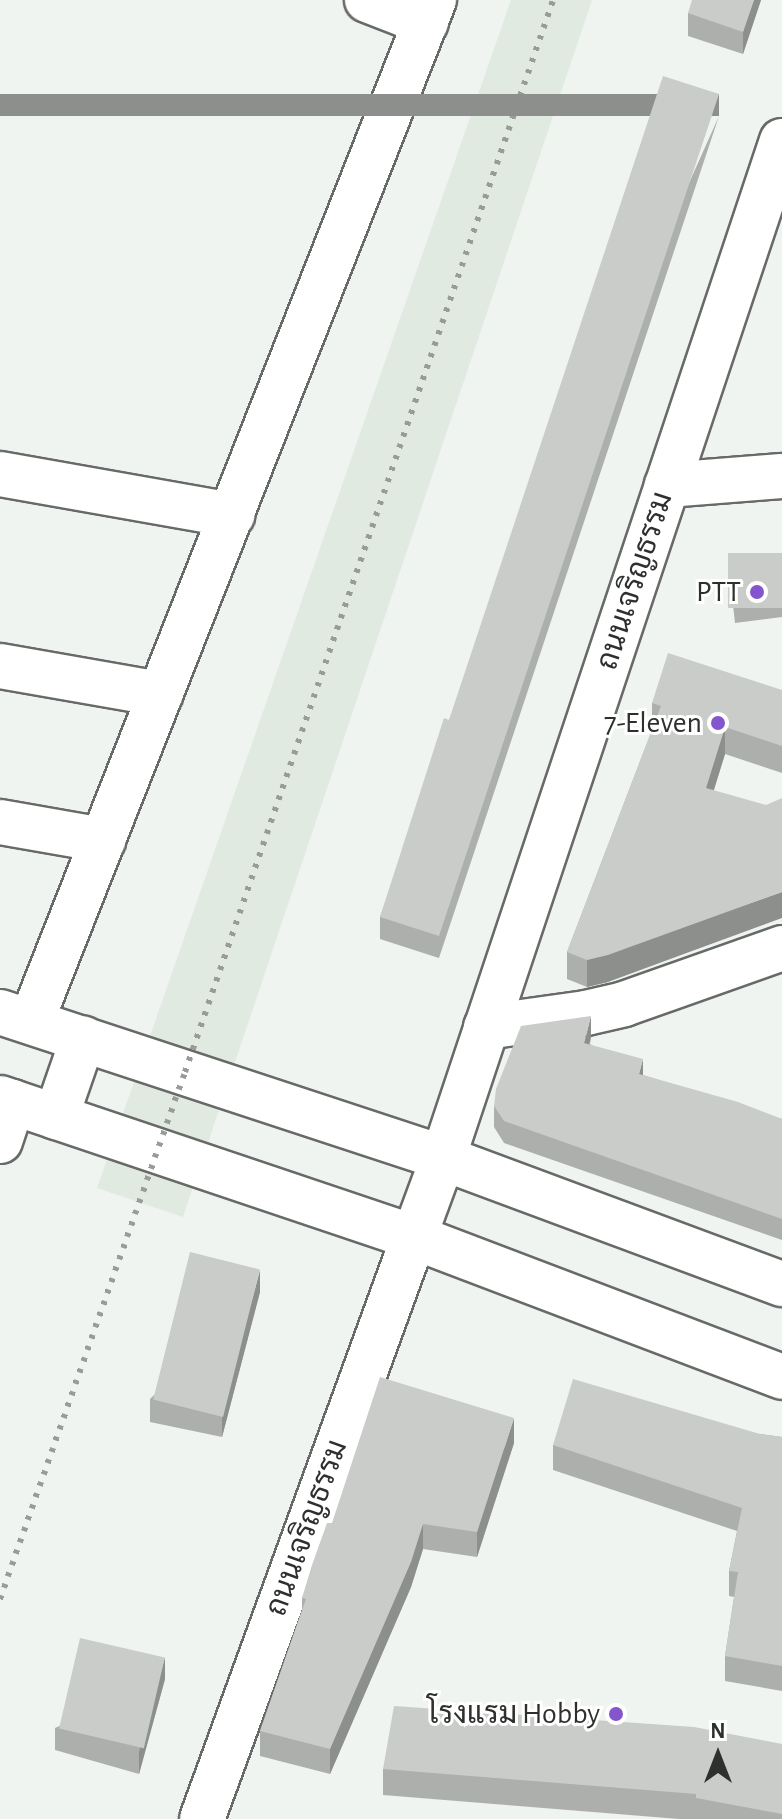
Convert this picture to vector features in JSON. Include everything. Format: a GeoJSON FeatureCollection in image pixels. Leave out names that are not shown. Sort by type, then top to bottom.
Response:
{"type":"FeatureCollection","features":[{"type":"Feature","properties":{"kind":"street"},"geometry":{"type":"LineString","coordinates":[[367,0],[430,11],[103,840],[15,1017],[443,1158],[782,1284]]}},
{"type":"Feature","properties":{"kind":"street","name":"ถนนเจริญธรรม"},"geometry":{"type":"LineString","coordinates":[[202,1819],[443,1158],[782,141]]}},
{"type":"Feature","properties":{"kind":"street"},"geometry":{"type":"LineString","coordinates":[[0,474],[232,515]]}},
{"type":"Feature","properties":{"kind":"street"},"geometry":{"type":"LineString","coordinates":[[667,485],[782,476]]}},
{"type":"Feature","properties":{"kind":"street"},"geometry":{"type":"LineString","coordinates":[[0,666],[161,694]]}},
{"type":"Feature","properties":{"kind":"street"},"geometry":{"type":"LineString","coordinates":[[0,822],[103,840]]}},
{"type":"Feature","properties":{"kind":"street"},"geometry":{"type":"LineString","coordinates":[[486,1027],[586,1013],[624,1004],[782,948]]}},
{"type":"Feature","properties":{"kind":"street"},"geometry":{"type":"LineString","coordinates":[[56,1117],[83,1039]]}},
{"type":"Feature","properties":{"kind":"street"},"geometry":{"type":"LineString","coordinates":[[4,1114],[56,1117],[414,1237],[782,1377]]}},
{"type":"Feature","properties":{"kind":"shaded area"},"geometry":{"type":"Polygon","coordinates":[[[511,0],[592,0],[183,1217],[97,1188],[511,0]]]}},
{"type":"Feature","properties":{"kind":"building"},"geometry":{"type":"Polygon","coordinates":[[[692,0],[754,0],[743,32],[688,13],[692,0]]]}},
{"type":"Feature","properties":{"kind":"building"},"geometry":{"type":"Polygon","coordinates":[[[663,76],[719,94],[439,936],[380,917],[444,718],[449,720],[663,76]]]}},
{"type":"Feature","properties":{"kind":"building","name":"PTT"},"geometry":{"type":"Polygon","coordinates":[[[728,553],[782,553],[782,608],[728,608],[728,553]]]}},
{"type":"Feature","properties":{"kind":"building"},"geometry":{"type":"Polygon","coordinates":[[[668,653],[782,690],[782,746],[725,727],[706,788],[766,805],[782,798],[782,892],[587,960],[567,952],[661,706],[652,703],[668,653]]]}},
{"type":"Feature","properties":{"kind":"building"},"geometry":{"type":"Polygon","coordinates":[[[591,1016],[584,1043],[643,1059],[639,1074],[738,1102],[782,1119],[782,1219],[504,1121],[494,1106],[496,1089],[521,1026],[591,1016]]]}},
{"type":"Feature","properties":{"kind":"building"},"geometry":{"type":"Polygon","coordinates":[[[190,1252],[260,1269],[223,1417],[153,1399],[190,1252]]]}},
{"type":"Feature","properties":{"kind":"building"},"geometry":{"type":"Polygon","coordinates":[[[380,1377],[514,1418],[477,1532],[423,1524],[411,1562],[330,1749],[260,1731],[306,1599],[302,1598],[312,1565],[327,1523],[332,1523],[380,1377]]]}},
{"type":"Feature","properties":{"kind":"building"},"geometry":{"type":"Polygon","coordinates":[[[573,1379],[760,1434],[782,1437],[782,1666],[725,1656],[738,1572],[729,1571],[742,1508],[553,1445],[573,1379]]]}},
{"type":"Feature","properties":{"kind":"building"},"geometry":{"type":"Polygon","coordinates":[[[80,1638],[165,1658],[144,1748],[59,1729],[80,1638]]]}},
{"type":"Feature","properties":{"kind":"building"},"geometry":{"type":"Polygon","coordinates":[[[394,1706],[694,1727],[782,1744],[782,1814],[696,1798],[696,1794],[383,1769],[394,1706]]]}},
{"type":"Feature","properties":{"kind":"railway"},"geometry":{"type":"LineString","coordinates":[[0,1599],[185,1072],[553,0]]}},
{"type":"Feature","properties":{"kind":"place","name":"PTT"},"geometry":{"type":"Point","coordinates":[757,592]}},
{"type":"Feature","properties":{"kind":"place","name":"7-Eleven"},"geometry":{"type":"Point","coordinates":[718,723]}},
{"type":"Feature","properties":{"kind":"place","name":"โรงแรม Hobby"},"geometry":{"type":"Point","coordinates":[616,1714]}}]}
